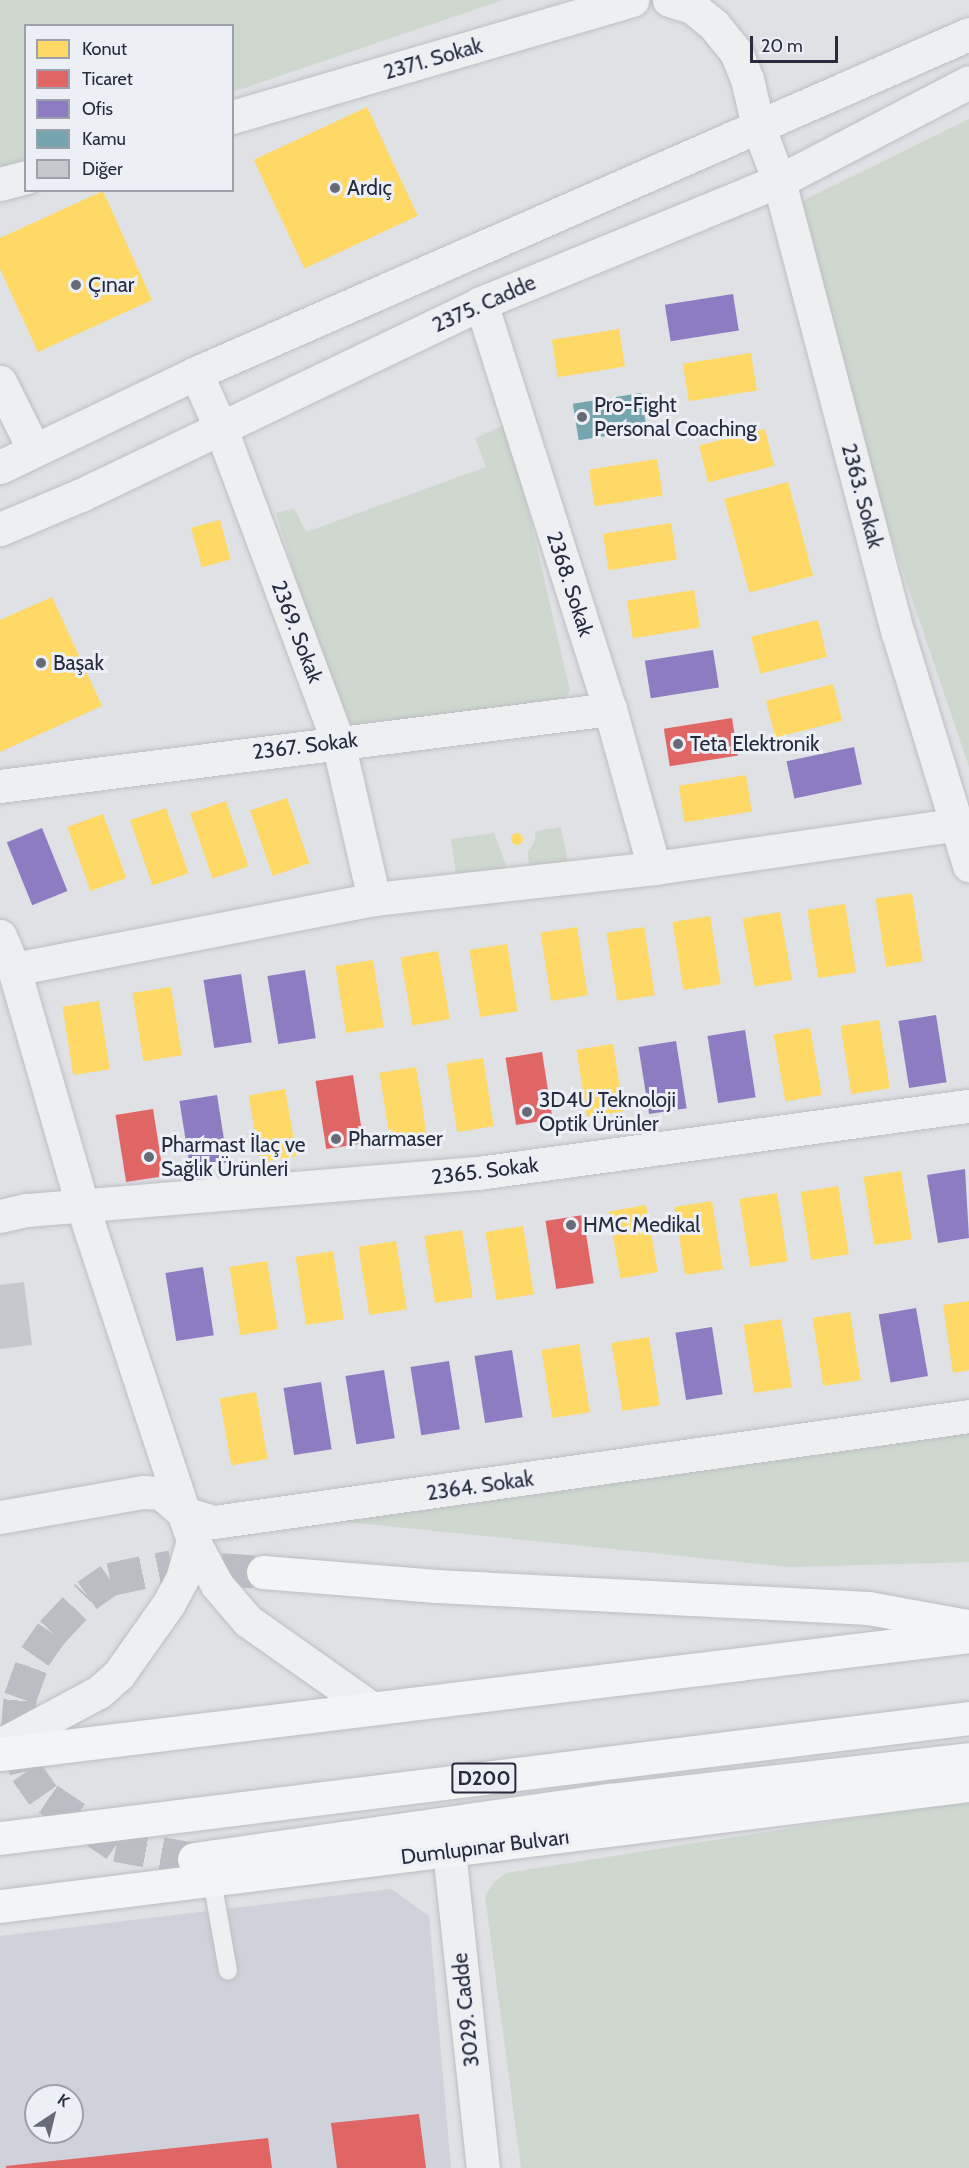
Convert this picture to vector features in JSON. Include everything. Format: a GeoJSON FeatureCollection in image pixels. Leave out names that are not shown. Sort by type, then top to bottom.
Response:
{"type":"FeatureCollection","features":[{"type":"Feature","properties":{"kind":"highway"},"geometry":{"type":"LineString","coordinates":[[263,1572],[436,1586],[868,1608],[969,1626]]}},
{"type":"Feature","properties":{"kind":"highway"},"geometry":{"type":"LineString","coordinates":[[0,1754],[370,1707],[969,1636]]}},
{"type":"Feature","properties":{"kind":"highway","name":"D200"},"geometry":{"type":"LineString","coordinates":[[0,1838],[969,1718]]}},
{"type":"Feature","properties":{"kind":"highway"},"geometry":{"type":"LineString","coordinates":[[203,1870],[611,1800],[969,1760]]}},
{"type":"Feature","properties":{"kind":"highway","name":"Dumlupınar Bulvarı"},"geometry":{"type":"LineString","coordinates":[[0,1906],[203,1870],[449,1851],[969,1785]]}},
{"type":"Feature","properties":{"kind":"street","name":"2371. Sokak"},"geometry":{"type":"LineString","coordinates":[[234,116],[632,0]]}},
{"type":"Feature","properties":{"kind":"street"},"geometry":{"type":"LineString","coordinates":[[669,0],[692,7],[714,24],[736,52],[758,126]]}},
{"type":"Feature","properties":{"kind":"street"},"geometry":{"type":"LineString","coordinates":[[0,467],[196,373],[969,34]]}},
{"type":"Feature","properties":{"kind":"street","name":"2375. Cadde"},"geometry":{"type":"LineString","coordinates":[[0,529],[221,429],[481,303],[779,181],[969,82]]}},
{"type":"Feature","properties":{"kind":"street","name":"2363. Sokak"},"geometry":{"type":"LineString","coordinates":[[758,126],[779,181],[898,633],[959,824],[969,865]]}},
{"type":"Feature","properties":{"kind":"street"},"geometry":{"type":"LineString","coordinates":[[0,184],[24,178]]}},
{"type":"Feature","properties":{"kind":"street","name":"2368. Sokak"},"geometry":{"type":"LineString","coordinates":[[481,303],[610,709],[654,868]]}},
{"type":"Feature","properties":{"kind":"street","name":"2369. Sokak"},"geometry":{"type":"LineString","coordinates":[[196,373],[221,429],[338,742],[374,899]]}},
{"type":"Feature","properties":{"kind":"street"},"geometry":{"type":"LineString","coordinates":[[0,382],[34,450]]}},
{"type":"Feature","properties":{"kind":"street","name":"2367. Sokak"},"geometry":{"type":"LineString","coordinates":[[0,786],[610,709]]}},
{"type":"Feature","properties":{"kind":"street"},"geometry":{"type":"LineString","coordinates":[[14,969],[374,899],[654,868],[959,824]]}},
{"type":"Feature","properties":{"kind":"street"},"geometry":{"type":"LineString","coordinates":[[0,936],[14,969],[83,1208],[189,1527],[217,1585],[248,1621],[370,1707]]}},
{"type":"Feature","properties":{"kind":"street","name":"2365. Sokak"},"geometry":{"type":"LineString","coordinates":[[0,1216],[478,1173],[969,1106]]}},
{"type":"Feature","properties":{"kind":"street","name":"2364. Sokak"},"geometry":{"type":"LineString","coordinates":[[0,1517],[143,1492],[161,1494],[189,1527],[969,1416]]}},
{"type":"Feature","properties":{"kind":"street"},"geometry":{"type":"LineString","coordinates":[[0,1745],[99,1692],[119,1674],[169,1603],[182,1579],[189,1527]]}},
{"type":"Feature","properties":{"kind":"street","name":"3029. Cadde"},"geometry":{"type":"LineString","coordinates":[[449,1851],[483,2168]]}},
{"type":"Feature","properties":{"kind":"lane"},"geometry":{"type":"LineString","coordinates":[[203,1870],[228,1971]]}},
{"type":"Feature","properties":{"kind":"shaded area"},"geometry":{"type":"Polygon","coordinates":[[[0,0],[503,0],[234,92],[234,24],[24,24],[24,161],[0,169],[0,0]]]}},
{"type":"Feature","properties":{"kind":"shaded area"},"geometry":{"type":"Polygon","coordinates":[[[969,119],[969,767],[838,380],[798,203],[969,119]]]}},
{"type":"Feature","properties":{"kind":"shaded area"},"geometry":{"type":"Polygon","coordinates":[[[508,423],[570,691],[559,705],[340,725],[276,513],[294,508],[306,532],[486,467],[475,438],[508,423]]]}},
{"type":"Feature","properties":{"kind":"shaded area"},"geometry":{"type":"Polygon","coordinates":[[[561,827],[568,863],[529,867],[528,852],[535,841],[535,831],[561,827]]]}},
{"type":"Feature","properties":{"kind":"shaded area"},"geometry":{"type":"Polygon","coordinates":[[[494,833],[507,868],[456,874],[451,839],[494,833]]]}},
{"type":"Feature","properties":{"kind":"shaded area"},"geometry":{"type":"Polygon","coordinates":[[[969,1430],[969,1562],[789,1567],[318,1519],[969,1430]]]}},
{"type":"Feature","properties":{"kind":"shaded area"},"geometry":{"type":"Polygon","coordinates":[[[969,1800],[969,2168],[521,2168],[485,1896],[494,1882],[506,1873],[969,1800]]]}},
{"type":"Feature","properties":{"kind":"shaded area"},"geometry":{"type":"Polygon","coordinates":[[[391,1889],[429,1916],[451,2168],[0,2168],[0,1936],[391,1889]]]}},
{"type":"Feature","properties":{"kind":"building: Konut","name":"Ardıç"},"geometry":{"type":"Polygon","coordinates":[[[367,107],[418,216],[304,269],[254,160],[367,107]]]}},
{"type":"Feature","properties":{"kind":"building: Konut","name":"Çınar"},"geometry":{"type":"Polygon","coordinates":[[[103,192],[152,300],[38,352],[0,269],[0,238],[103,192]]]}},
{"type":"Feature","properties":{"kind":"building: Konut"},"geometry":{"type":"Polygon","coordinates":[[[619,329],[625,367],[558,377],[552,340],[619,329]]]}},
{"type":"Feature","properties":{"kind":"building: Konut"},"geometry":{"type":"Polygon","coordinates":[[[751,353],[757,391],[689,401],[683,364],[751,353]]]}},
{"type":"Feature","properties":{"kind":"building: Konut"},"geometry":{"type":"Polygon","coordinates":[[[765,429],[774,466],[708,482],[699,445],[765,429]]]}},
{"type":"Feature","properties":{"kind":"building: Konut"},"geometry":{"type":"Polygon","coordinates":[[[657,459],[663,496],[595,506],[589,470],[657,459]]]}},
{"type":"Feature","properties":{"kind":"building: Konut"},"geometry":{"type":"Polygon","coordinates":[[[788,482],[813,576],[749,593],[724,499],[788,482]]]}},
{"type":"Feature","properties":{"kind":"building: Konut"},"geometry":{"type":"Polygon","coordinates":[[[220,520],[231,560],[202,567],[191,528],[220,520]]]}},
{"type":"Feature","properties":{"kind":"building: Konut"},"geometry":{"type":"Polygon","coordinates":[[[671,523],[677,560],[609,570],[603,534],[671,523]]]}},
{"type":"Feature","properties":{"kind":"building: Konut"},"geometry":{"type":"Polygon","coordinates":[[[694,590],[700,628],[633,638],[627,601],[694,590]]]}},
{"type":"Feature","properties":{"kind":"building: Konut","name":"Başak"},"geometry":{"type":"Polygon","coordinates":[[[52,597],[102,706],[0,752],[0,620],[52,597]]]}},
{"type":"Feature","properties":{"kind":"building: Konut"},"geometry":{"type":"Polygon","coordinates":[[[818,620],[827,657],[760,674],[751,637],[818,620]]]}},
{"type":"Feature","properties":{"kind":"building: Konut"},"geometry":{"type":"Polygon","coordinates":[[[833,684],[842,721],[775,738],[766,701],[833,684]]]}},
{"type":"Feature","properties":{"kind":"building: Konut"},"geometry":{"type":"Polygon","coordinates":[[[746,775],[752,812],[685,822],[679,786],[746,775]]]}},
{"type":"Feature","properties":{"kind":"building: Konut"},"geometry":{"type":"Polygon","coordinates":[[[287,798],[309,863],[273,876],[250,811],[287,798]]]}},
{"type":"Feature","properties":{"kind":"building: Konut"},"geometry":{"type":"Polygon","coordinates":[[[226,801],[248,866],[213,879],[190,813],[226,801]]]}},
{"type":"Feature","properties":{"kind":"building: Konut"},"geometry":{"type":"Polygon","coordinates":[[[166,808],[188,873],[153,886],[130,820],[166,808]]]}},
{"type":"Feature","properties":{"kind":"building: Konut"},"geometry":{"type":"Polygon","coordinates":[[[103,814],[126,878],[91,891],[67,827],[103,814]]]}},
{"type":"Feature","properties":{"kind":"building: Konut"},"geometry":{"type":"Polygon","coordinates":[[[519,833],[523,839],[519,845],[515,845],[511,837],[519,833]]]}},
{"type":"Feature","properties":{"kind":"building: Konut"},"geometry":{"type":"Polygon","coordinates":[[[912,893],[923,961],[886,967],[875,899],[912,893]]]}},
{"type":"Feature","properties":{"kind":"building: Konut"},"geometry":{"type":"Polygon","coordinates":[[[845,904],[856,972],[818,978],[807,910],[845,904]]]}},
{"type":"Feature","properties":{"kind":"building: Konut"},"geometry":{"type":"Polygon","coordinates":[[[780,912],[792,980],[755,987],[743,919],[780,912]]]}},
{"type":"Feature","properties":{"kind":"building: Konut"},"geometry":{"type":"Polygon","coordinates":[[[710,916],[721,984],[683,990],[672,922],[710,916]]]}},
{"type":"Feature","properties":{"kind":"building: Konut"},"geometry":{"type":"Polygon","coordinates":[[[577,927],[588,995],[551,1001],[540,933],[577,927]]]}},
{"type":"Feature","properties":{"kind":"building: Konut"},"geometry":{"type":"Polygon","coordinates":[[[644,927],[655,995],[617,1001],[606,933],[644,927]]]}},
{"type":"Feature","properties":{"kind":"building: Konut"},"geometry":{"type":"Polygon","coordinates":[[[507,944],[518,1011],[480,1017],[469,950],[507,944]]]}},
{"type":"Feature","properties":{"kind":"building: Konut"},"geometry":{"type":"Polygon","coordinates":[[[438,951],[450,1019],[413,1026],[401,958],[438,951]]]}},
{"type":"Feature","properties":{"kind":"building: Konut"},"geometry":{"type":"Polygon","coordinates":[[[373,960],[384,1027],[346,1033],[335,966],[373,960]]]}},
{"type":"Feature","properties":{"kind":"building: Konut"},"geometry":{"type":"Polygon","coordinates":[[[171,987],[182,1055],[143,1061],[132,993],[171,987]]]}},
{"type":"Feature","properties":{"kind":"building: Konut"},"geometry":{"type":"Polygon","coordinates":[[[99,1001],[110,1069],[73,1075],[62,1007],[99,1001]]]}},
{"type":"Feature","properties":{"kind":"building: Konut"},"geometry":{"type":"Polygon","coordinates":[[[879,1020],[890,1088],[851,1094],[840,1026],[879,1020]]]}},
{"type":"Feature","properties":{"kind":"building: Konut"},"geometry":{"type":"Polygon","coordinates":[[[810,1028],[822,1095],[785,1101],[774,1034],[810,1028]]]}},
{"type":"Feature","properties":{"kind":"building: Konut"},"geometry":{"type":"Polygon","coordinates":[[[613,1044],[624,1111],[587,1117],[576,1050],[613,1044]]]}},
{"type":"Feature","properties":{"kind":"building: Konut"},"geometry":{"type":"Polygon","coordinates":[[[483,1058],[494,1126],[457,1132],[446,1064],[483,1058]]]}},
{"type":"Feature","properties":{"kind":"building: Konut"},"geometry":{"type":"Polygon","coordinates":[[[416,1067],[427,1134],[390,1140],[379,1073],[416,1067]]]}},
{"type":"Feature","properties":{"kind":"building: Konut"},"geometry":{"type":"Polygon","coordinates":[[[285,1089],[297,1156],[260,1162],[249,1095],[285,1089]]]}},
{"type":"Feature","properties":{"kind":"building: Konut"},"geometry":{"type":"Polygon","coordinates":[[[901,1171],[912,1239],[874,1245],[863,1177],[901,1171]]]}},
{"type":"Feature","properties":{"kind":"building: Konut"},"geometry":{"type":"Polygon","coordinates":[[[838,1186],[849,1254],[811,1260],[800,1192],[838,1186]]]}},
{"type":"Feature","properties":{"kind":"building: Konut"},"geometry":{"type":"Polygon","coordinates":[[[777,1193],[788,1261],[750,1267],[739,1199],[777,1193]]]}},
{"type":"Feature","properties":{"kind":"building: Konut"},"geometry":{"type":"Polygon","coordinates":[[[712,1201],[723,1269],[685,1275],[674,1207],[712,1201]]]}},
{"type":"Feature","properties":{"kind":"building: Konut"},"geometry":{"type":"Polygon","coordinates":[[[646,1205],[658,1272],[620,1279],[609,1212],[646,1205]]]}},
{"type":"Feature","properties":{"kind":"building: Konut"},"geometry":{"type":"Polygon","coordinates":[[[523,1226],[534,1294],[496,1300],[485,1232],[523,1226]]]}},
{"type":"Feature","properties":{"kind":"building: Konut"},"geometry":{"type":"Polygon","coordinates":[[[462,1230],[473,1297],[435,1303],[424,1236],[462,1230]]]}},
{"type":"Feature","properties":{"kind":"building: Konut"},"geometry":{"type":"Polygon","coordinates":[[[396,1241],[407,1309],[369,1315],[358,1247],[396,1241]]]}},
{"type":"Feature","properties":{"kind":"building: Konut"},"geometry":{"type":"Polygon","coordinates":[[[333,1251],[344,1319],[306,1325],[295,1257],[333,1251]]]}},
{"type":"Feature","properties":{"kind":"building: Konut"},"geometry":{"type":"Polygon","coordinates":[[[267,1261],[278,1329],[240,1335],[229,1267],[267,1261]]]}},
{"type":"Feature","properties":{"kind":"building: Konut"},"geometry":{"type":"Polygon","coordinates":[[[969,1301],[969,1370],[953,1373],[943,1305],[969,1301]]]}},
{"type":"Feature","properties":{"kind":"building: Konut"},"geometry":{"type":"Polygon","coordinates":[[[850,1312],[861,1380],[823,1386],[812,1318],[850,1312]]]}},
{"type":"Feature","properties":{"kind":"building: Konut"},"geometry":{"type":"Polygon","coordinates":[[[781,1319],[792,1387],[754,1393],[743,1325],[781,1319]]]}},
{"type":"Feature","properties":{"kind":"building: Konut"},"geometry":{"type":"Polygon","coordinates":[[[649,1337],[660,1405],[622,1411],[611,1343],[649,1337]]]}},
{"type":"Feature","properties":{"kind":"building: Konut"},"geometry":{"type":"Polygon","coordinates":[[[579,1344],[590,1412],[552,1418],[541,1350],[579,1344]]]}},
{"type":"Feature","properties":{"kind":"building: Konut"},"geometry":{"type":"Polygon","coordinates":[[[256,1392],[268,1459],[231,1465],[220,1398],[256,1392]]]}},
{"type":"Feature","properties":{"kind":"building: Ticaret"},"geometry":{"type":"Polygon","coordinates":[[[732,718],[738,756],[670,766],[664,729],[732,718]]]}},
{"type":"Feature","properties":{"kind":"building: Ticaret"},"geometry":{"type":"Polygon","coordinates":[[[542,1052],[553,1119],[516,1125],[505,1058],[542,1052]]]}},
{"type":"Feature","properties":{"kind":"building: Ticaret"},"geometry":{"type":"Polygon","coordinates":[[[353,1075],[364,1143],[326,1149],[315,1081],[353,1075]]]}},
{"type":"Feature","properties":{"kind":"building: Ticaret"},"geometry":{"type":"Polygon","coordinates":[[[153,1109],[164,1176],[126,1182],[115,1115],[153,1109]]]}},
{"type":"Feature","properties":{"kind":"building: Ticaret"},"geometry":{"type":"Polygon","coordinates":[[[583,1215],[594,1283],[556,1289],[545,1221],[583,1215]]]}},
{"type":"Feature","properties":{"kind":"building: Ticaret"},"geometry":{"type":"Polygon","coordinates":[[[419,2114],[426,2168],[337,2168],[331,2123],[419,2114]]]}},
{"type":"Feature","properties":{"kind":"building: Ticaret"},"geometry":{"type":"Polygon","coordinates":[[[268,2138],[272,2168],[6,2168],[6,2166],[268,2138]]]}},
{"type":"Feature","properties":{"kind":"building: Ofis"},"geometry":{"type":"Polygon","coordinates":[[[733,294],[739,331],[671,341],[665,305],[733,294]]]}},
{"type":"Feature","properties":{"kind":"building: Ofis"},"geometry":{"type":"Polygon","coordinates":[[[713,650],[719,688],[651,698],[645,661],[713,650]]]}},
{"type":"Feature","properties":{"kind":"building: Ofis"},"geometry":{"type":"Polygon","coordinates":[[[854,747],[862,784],[794,799],[787,761],[854,747]]]}},
{"type":"Feature","properties":{"kind":"building: Ofis"},"geometry":{"type":"Polygon","coordinates":[[[42,828],[67,891],[32,905],[7,842],[42,828]]]}},
{"type":"Feature","properties":{"kind":"building: Ofis"},"geometry":{"type":"Polygon","coordinates":[[[305,970],[316,1038],[278,1044],[267,976],[305,970]]]}},
{"type":"Feature","properties":{"kind":"building: Ofis"},"geometry":{"type":"Polygon","coordinates":[[[241,974],[252,1042],[214,1048],[203,980],[241,974]]]}},
{"type":"Feature","properties":{"kind":"building: Ofis"},"geometry":{"type":"Polygon","coordinates":[[[936,1015],[947,1082],[909,1088],[898,1021],[936,1015]]]}},
{"type":"Feature","properties":{"kind":"building: Ofis"},"geometry":{"type":"Polygon","coordinates":[[[745,1030],[756,1097],[718,1103],[707,1036],[745,1030]]]}},
{"type":"Feature","properties":{"kind":"building: Ofis"},"geometry":{"type":"Polygon","coordinates":[[[676,1041],[687,1108],[649,1114],[638,1047],[676,1041]]]}},
{"type":"Feature","properties":{"kind":"building: Ofis"},"geometry":{"type":"Polygon","coordinates":[[[217,1095],[228,1162],[190,1168],[179,1101],[217,1095]]]}},
{"type":"Feature","properties":{"kind":"building: Ofis"},"geometry":{"type":"Polygon","coordinates":[[[965,1169],[969,1238],[938,1243],[927,1175],[965,1169]]]}},
{"type":"Feature","properties":{"kind":"building: Ofis"},"geometry":{"type":"Polygon","coordinates":[[[203,1267],[214,1335],[176,1341],[165,1273],[203,1267]]]}},
{"type":"Feature","properties":{"kind":"building: Ofis"},"geometry":{"type":"Polygon","coordinates":[[[916,1308],[928,1376],[891,1383],[879,1315],[916,1308]]]}},
{"type":"Feature","properties":{"kind":"building: Ofis"},"geometry":{"type":"Polygon","coordinates":[[[712,1327],[723,1394],[686,1400],[675,1333],[712,1327]]]}},
{"type":"Feature","properties":{"kind":"building: Ofis"},"geometry":{"type":"Polygon","coordinates":[[[512,1350],[523,1417],[485,1423],[474,1356],[512,1350]]]}},
{"type":"Feature","properties":{"kind":"building: Ofis"},"geometry":{"type":"Polygon","coordinates":[[[449,1361],[460,1429],[421,1435],[410,1367],[449,1361]]]}},
{"type":"Feature","properties":{"kind":"building: Ofis"},"geometry":{"type":"Polygon","coordinates":[[[384,1370],[395,1438],[356,1444],[345,1376],[384,1370]]]}},
{"type":"Feature","properties":{"kind":"building: Ofis"},"geometry":{"type":"Polygon","coordinates":[[[321,1382],[332,1449],[294,1455],[283,1388],[321,1382]]]}},
{"type":"Feature","properties":{"kind":"building: Kamu"},"geometry":{"type":"Polygon","coordinates":[[[641,393],[647,430],[579,440],[573,404],[641,393]]]}},
{"type":"Feature","properties":{"kind":"building: Diğer"},"geometry":{"type":"Polygon","coordinates":[[[24,1282],[32,1345],[0,1349],[0,1285],[24,1282]]]}},
{"type":"Feature","properties":{"kind":"tunnel"},"geometry":{"type":"LineString","coordinates":[[194,1859],[116,1845],[43,1795],[26,1771],[17,1733],[20,1698],[35,1656],[52,1632],[87,1595],[110,1579],[172,1566],[263,1572]]}},
{"type":"Feature","properties":{"kind":"place","name":"Ardıç"},"geometry":{"type":"Point","coordinates":[335,188]}},
{"type":"Feature","properties":{"kind":"place","name":"Çınar"},"geometry":{"type":"Point","coordinates":[76,285]}},
{"type":"Feature","properties":{"kind":"place","name":"Pro-Fight Personal Coaching"},"geometry":{"type":"Point","coordinates":[582,417]}},
{"type":"Feature","properties":{"kind":"place","name":"Başak"},"geometry":{"type":"Point","coordinates":[41,663]}},
{"type":"Feature","properties":{"kind":"place","name":"Teta Elektronik"},"geometry":{"type":"Point","coordinates":[678,744]}},
{"type":"Feature","properties":{"kind":"place","name":"3D4U Teknoloji Optik Ürünler"},"geometry":{"type":"Point","coordinates":[527,1112]}},
{"type":"Feature","properties":{"kind":"place","name":"Pharmaser"},"geometry":{"type":"Point","coordinates":[336,1139]}},
{"type":"Feature","properties":{"kind":"place","name":"Pharmast İlaç ve Sağlık Ürünleri"},"geometry":{"type":"Point","coordinates":[149,1157]}},
{"type":"Feature","properties":{"kind":"place","name":"HMC Medikal"},"geometry":{"type":"Point","coordinates":[571,1225]}}]}
